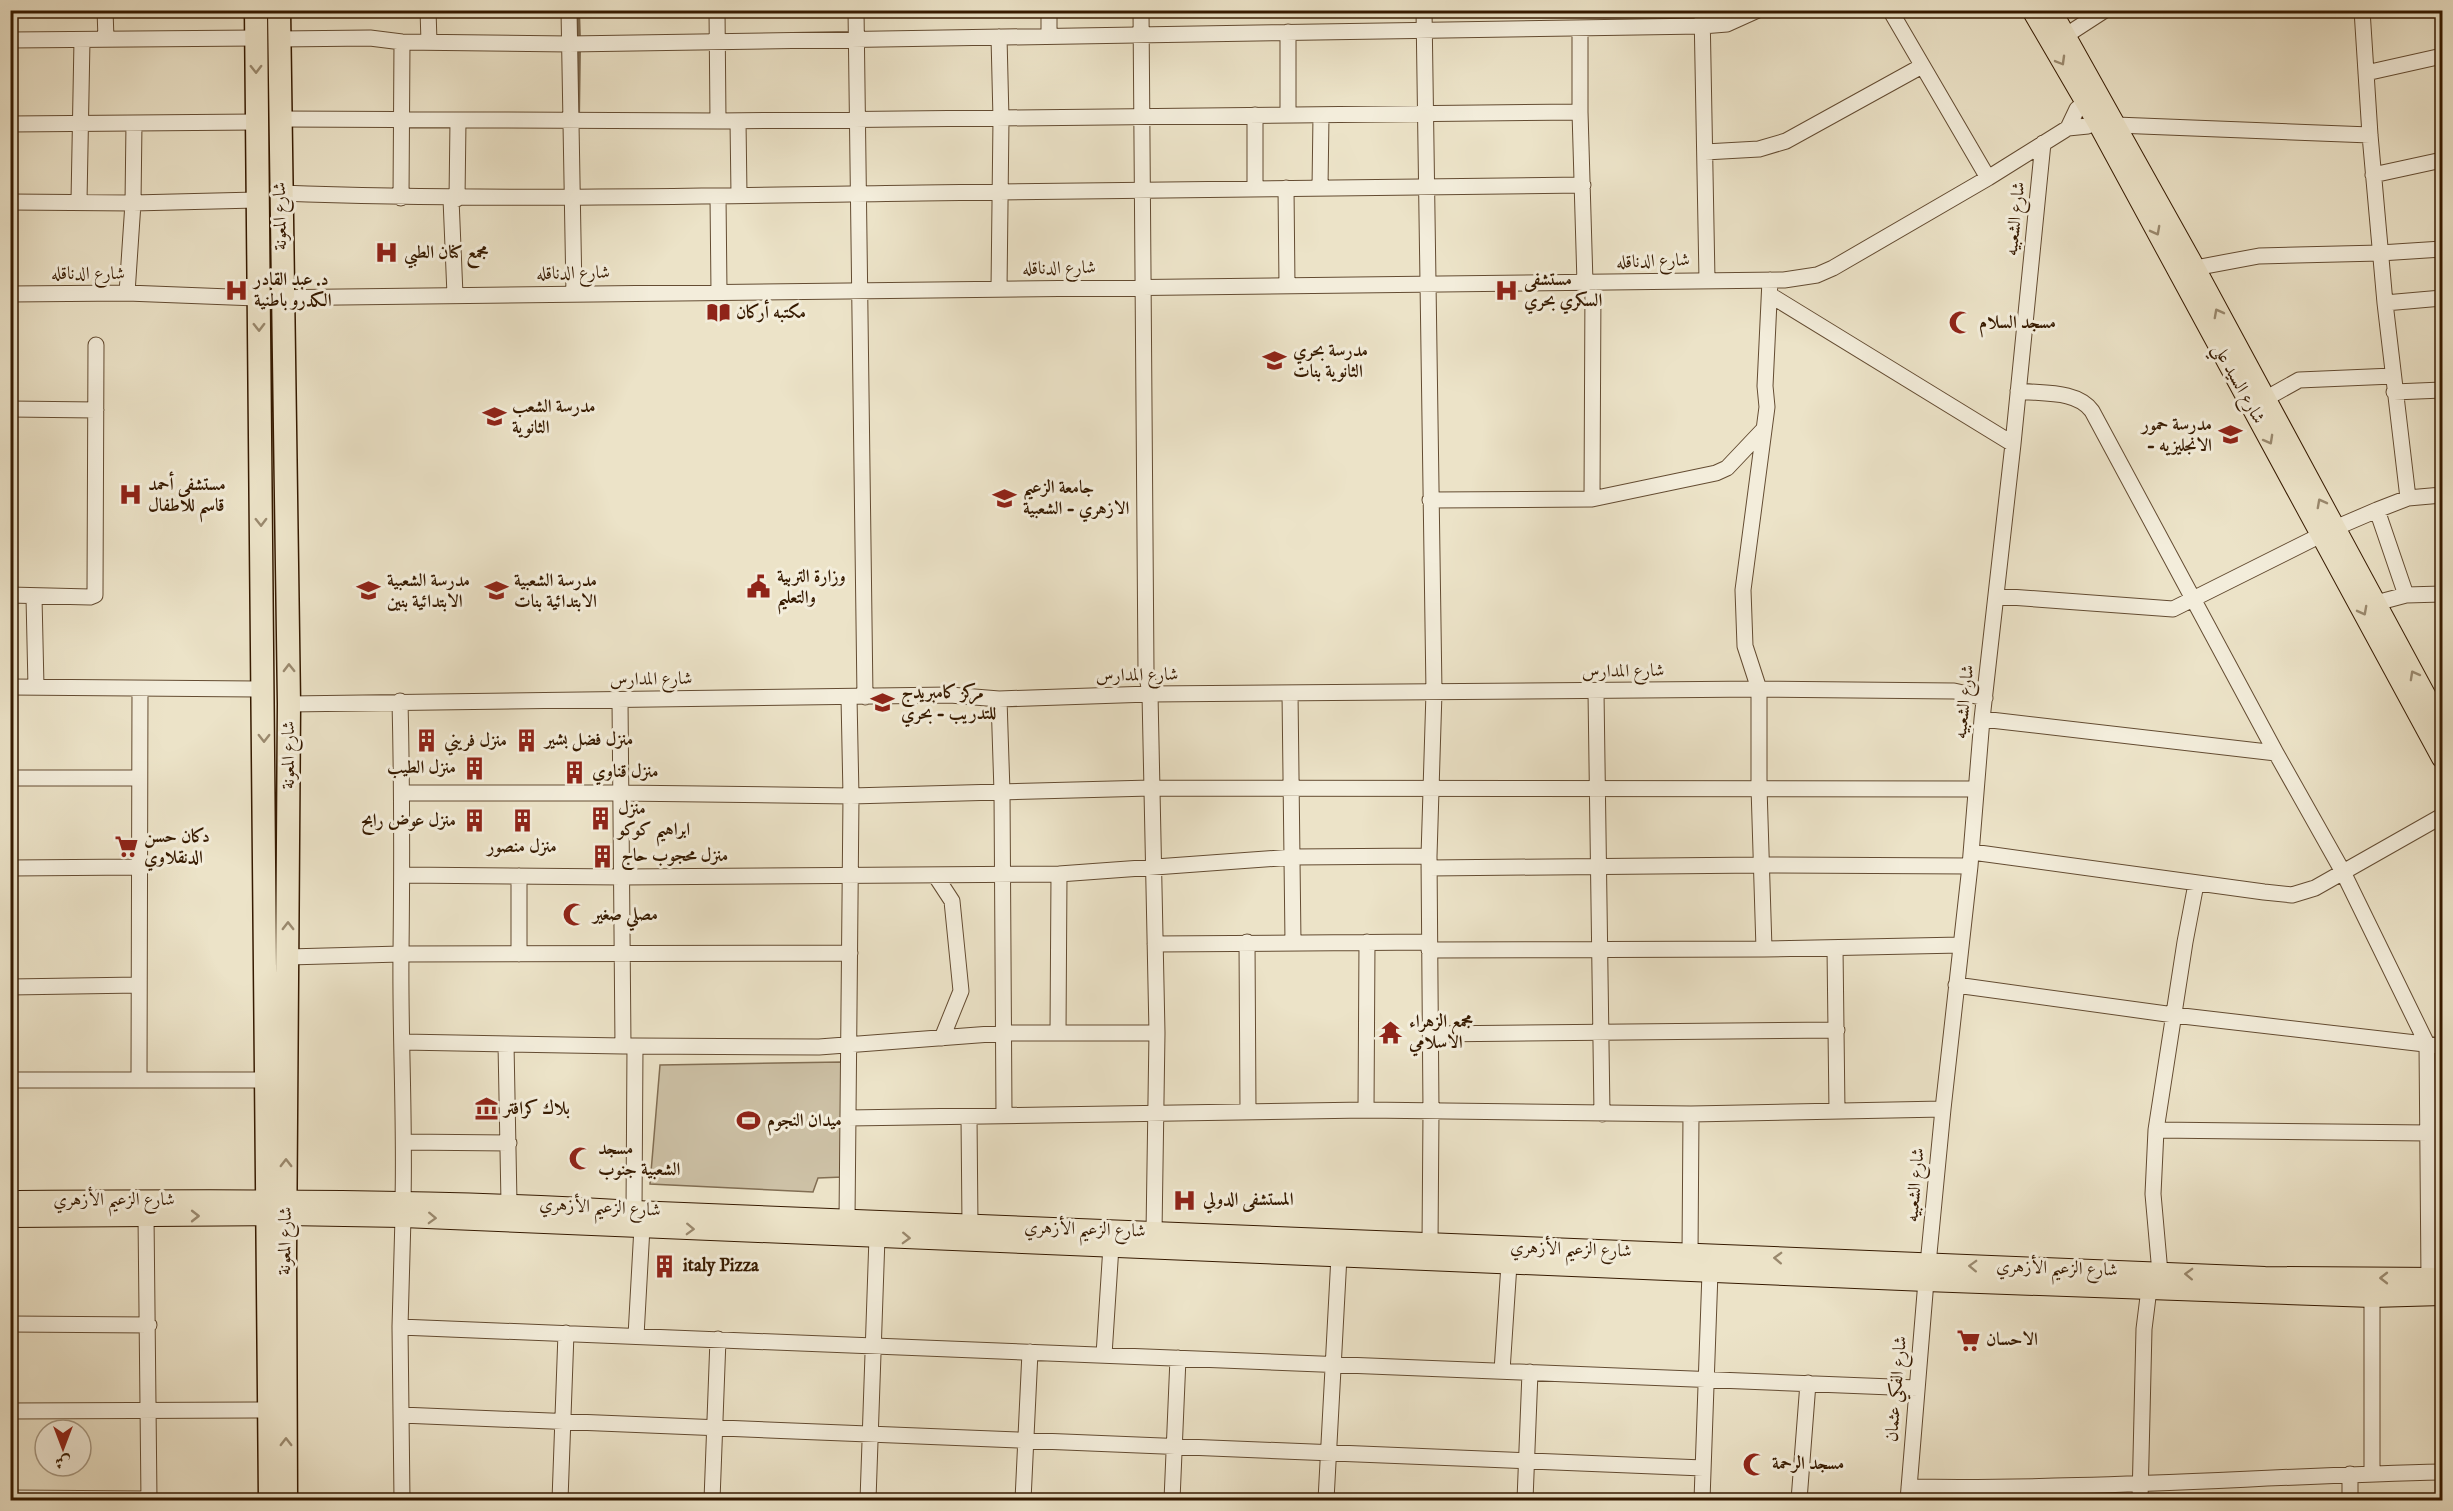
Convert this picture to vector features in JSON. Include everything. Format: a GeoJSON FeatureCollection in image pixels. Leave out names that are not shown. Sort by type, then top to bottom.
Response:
{"type":"FeatureCollection","features":[{"type":"Feature","properties":{"kind":"highway","name":"شارع المعونة"},"geometry":{"type":"LineString","coordinates":[[256,10],[266,1080],[277,1207],[286,1500]]}},
{"type":"Feature","properties":{"kind":"highway","name":"شارع المعونة"},"geometry":{"type":"LineString","coordinates":[[270,1500],[269,1410],[288,957],[289,704],[279,10]]}},
{"type":"Feature","properties":{"kind":"main road","name":"شارع السيد علي"},"geometry":{"type":"LineString","coordinates":[[2032,10],[2101,110],[2195,268],[2258,403]]}},
{"type":"Feature","properties":{"kind":"main road","name":"شارع السيد علي"},"geometry":{"type":"LineString","coordinates":[[2051,10],[2101,110],[2328,532],[2442,758]]}},
{"type":"Feature","properties":{"kind":"main road","name":"شارع السيد علي"},"geometry":{"type":"LineString","coordinates":[[2328,532],[2376,603],[2442,726]]}},
{"type":"Feature","properties":{"kind":"main road","name":"شارع الزعيم الأزهري"},"geometry":{"type":"LineString","coordinates":[[10,1201],[403,1209],[638,1219],[877,1236],[1710,1272],[2160,1273],[2265,1277],[2436,1278]]}},
{"type":"Feature","properties":{"kind":"main road","name":"شارع الزعيم الأزهري"},"geometry":{"type":"LineString","coordinates":[[403,1209],[509,1203],[638,1219],[848,1220],[1690,1254],[2148,1289],[2372,1297],[2442,1295]]}},
{"type":"Feature","properties":{"kind":"main road","name":"شارع الزعيم الأزهري"},"geometry":{"type":"LineString","coordinates":[[10,1217],[146,1216],[277,1207]]}},
{"type":"Feature","properties":{"kind":"street"},"geometry":{"type":"LineString","coordinates":[[105,10],[106,39]]}},
{"type":"Feature","properties":{"kind":"street"},"geometry":{"type":"LineString","coordinates":[[428,10],[429,42]]}},
{"type":"Feature","properties":{"kind":"street"},"geometry":{"type":"LineString","coordinates":[[569,10],[574,294]]}},
{"type":"Feature","properties":{"kind":"street"},"geometry":{"type":"LineString","coordinates":[[717,10],[718,122]]}},
{"type":"Feature","properties":{"kind":"street"},"geometry":{"type":"LineString","coordinates":[[856,10],[859,291],[864,478],[865,697]]}},
{"type":"Feature","properties":{"kind":"street"},"geometry":{"type":"LineString","coordinates":[[1049,10],[1049,36]]}},
{"type":"Feature","properties":{"kind":"street"},"geometry":{"type":"LineString","coordinates":[[1141,10],[1146,670],[1150,694],[1157,1033],[1154,1233]]}},
{"type":"Feature","properties":{"kind":"street"},"geometry":{"type":"LineString","coordinates":[[1424,10],[1434,692],[1428,946],[1431,1034],[1430,1244]]}},
{"type":"Feature","properties":{"kind":"street"},"geometry":{"type":"LineString","coordinates":[[279,39],[370,38],[402,42],[569,44],[1580,28],[1702,18],[1727,24],[1758,10]]}},
{"type":"Feature","properties":{"kind":"street"},"geometry":{"type":"LineString","coordinates":[[1890,10],[1988,178]]}},
{"type":"Feature","properties":{"kind":"street"},"geometry":{"type":"LineString","coordinates":[[2065,36],[2105,10]]}},
{"type":"Feature","properties":{"kind":"street"},"geometry":{"type":"LineString","coordinates":[[2362,10],[2380,253],[2394,392],[2408,498]]}},
{"type":"Feature","properties":{"kind":"street"},"geometry":{"type":"LineString","coordinates":[[1702,18],[1707,280]]}},
{"type":"Feature","properties":{"kind":"street"},"geometry":{"type":"LineString","coordinates":[[1580,28],[1580,112],[1589,283],[1592,499]]}},
{"type":"Feature","properties":{"kind":"street"},"geometry":{"type":"LineString","coordinates":[[1288,32],[1288,115]]}},
{"type":"Feature","properties":{"kind":"street"},"geometry":{"type":"LineString","coordinates":[[999,37],[1001,119],[999,289]]}},
{"type":"Feature","properties":{"kind":"street"},"geometry":{"type":"LineString","coordinates":[[10,40],[256,38]]}},
{"type":"Feature","properties":{"kind":"street"},"geometry":{"type":"LineString","coordinates":[[79,201],[82,40]]}},
{"type":"Feature","properties":{"kind":"street"},"geometry":{"type":"LineString","coordinates":[[401,198],[402,42]]}},
{"type":"Feature","properties":{"kind":"street"},"geometry":{"type":"LineString","coordinates":[[2366,73],[2442,56]]}},
{"type":"Feature","properties":{"kind":"street"},"geometry":{"type":"LineString","coordinates":[[1705,152],[1760,149],[1786,141],[1922,66]]}},
{"type":"Feature","properties":{"kind":"street","name":"شارع الدناقله"},"geometry":{"type":"LineString","coordinates":[[2068,128],[2077,109],[2101,110]]}},
{"type":"Feature","properties":{"kind":"street"},"geometry":{"type":"LineString","coordinates":[[2101,110],[2370,135]]}},
{"type":"Feature","properties":{"kind":"street","name":"شارع الدناقله"},"geometry":{"type":"LineString","coordinates":[[10,294],[127,293],[258,298],[1707,280],[1770,287],[1817,275],[1833,268],[1988,178],[2068,128],[2088,126],[2101,110]]}},
{"type":"Feature","properties":{"kind":"street"},"geometry":{"type":"LineString","coordinates":[[280,119],[718,122],[1580,112]]}},
{"type":"Feature","properties":{"kind":"street"},"geometry":{"type":"LineString","coordinates":[[1255,115],[1255,188]]}},
{"type":"Feature","properties":{"kind":"street"},"geometry":{"type":"LineString","coordinates":[[1320,188],[1321,115]]}},
{"type":"Feature","properties":{"kind":"street"},"geometry":{"type":"LineString","coordinates":[[457,199],[458,120]]}},
{"type":"Feature","properties":{"kind":"street"},"geometry":{"type":"LineString","coordinates":[[738,121],[739,195]]}},
{"type":"Feature","properties":{"kind":"street"},"geometry":{"type":"LineString","coordinates":[[10,124],[257,122]]}},
{"type":"Feature","properties":{"kind":"street"},"geometry":{"type":"LineString","coordinates":[[127,293],[133,203],[134,123]]}},
{"type":"Feature","properties":{"kind":"street","name":"شارع الشعبيه"},"geometry":{"type":"LineString","coordinates":[[1927,1273],[1971,859],[1984,698],[2013,444],[2043,143]]}},
{"type":"Feature","properties":{"kind":"street"},"geometry":{"type":"LineString","coordinates":[[2373,175],[2442,160]]}},
{"type":"Feature","properties":{"kind":"street"},"geometry":{"type":"LineString","coordinates":[[281,193],[457,199],[1583,185]]}},
{"type":"Feature","properties":{"kind":"street"},"geometry":{"type":"LineString","coordinates":[[1286,188],[1287,286]]}},
{"type":"Feature","properties":{"kind":"street"},"geometry":{"type":"LineString","coordinates":[[718,196],[719,292]]}},
{"type":"Feature","properties":{"kind":"street"},"geometry":{"type":"LineString","coordinates":[[455,295],[451,200],[457,199]]}},
{"type":"Feature","properties":{"kind":"street"},"geometry":{"type":"LineString","coordinates":[[10,202],[133,203],[257,200]]}},
{"type":"Feature","properties":{"kind":"street"},"geometry":{"type":"LineString","coordinates":[[2195,268],[2259,256],[2442,249]]}},
{"type":"Feature","properties":{"kind":"street"},"geometry":{"type":"LineString","coordinates":[[1764,949],[1759,787],[1759,689],[1745,646],[1743,590],[1762,431],[1767,407],[1770,287]]}},
{"type":"Feature","properties":{"kind":"street"},"geometry":{"type":"LineString","coordinates":[[1770,287],[2013,444]]}},
{"type":"Feature","properties":{"kind":"street"},"geometry":{"type":"LineString","coordinates":[[2385,303],[2442,298]]}},
{"type":"Feature","properties":{"kind":"street"},"geometry":{"type":"LineString","coordinates":[[10,595],[90,597],[95,595],[96,345]]}},
{"type":"Feature","properties":{"kind":"street"},"geometry":{"type":"LineString","coordinates":[[2258,403],[2292,383],[2308,378],[2393,376]]}},
{"type":"Feature","properties":{"kind":"street"},"geometry":{"type":"LineString","coordinates":[[2394,392],[2442,390]]}},
{"type":"Feature","properties":{"kind":"street"},"geometry":{"type":"LineString","coordinates":[[2018,391],[2073,397],[2085,401],[2343,872],[2427,1044],[2428,1133],[2436,1278]]}},
{"type":"Feature","properties":{"kind":"street"},"geometry":{"type":"LineString","coordinates":[[10,409],[96,410]]}},
{"type":"Feature","properties":{"kind":"street"},"geometry":{"type":"LineString","coordinates":[[1430,500],[1592,499],[1716,473],[1727,468],[1762,431]]}},
{"type":"Feature","properties":{"kind":"street"},"geometry":{"type":"LineString","coordinates":[[1996,597],[2173,609],[2377,510],[2408,498],[2442,495]]}},
{"type":"Feature","properties":{"kind":"street"},"geometry":{"type":"LineString","coordinates":[[2377,510],[2406,595]]}},
{"type":"Feature","properties":{"kind":"street"},"geometry":{"type":"LineString","coordinates":[[2376,603],[2406,595],[2442,594]]}},
{"type":"Feature","properties":{"kind":"street"},"geometry":{"type":"LineString","coordinates":[[34,597],[36,687]]}},
{"type":"Feature","properties":{"kind":"street"},"geometry":{"type":"LineString","coordinates":[[10,687],[263,689]]}},
{"type":"Feature","properties":{"kind":"street"},"geometry":{"type":"LineString","coordinates":[[139,1080],[140,689]]}},
{"type":"Feature","properties":{"kind":"street","name":"شارع المدارس"},"geometry":{"type":"LineString","coordinates":[[289,704],[951,695],[999,699],[1150,694],[1759,689],[1954,691],[1984,698]]}},
{"type":"Feature","properties":{"kind":"street"},"geometry":{"type":"LineString","coordinates":[[1596,692],[1602,1114]]}},
{"type":"Feature","properties":{"kind":"street"},"geometry":{"type":"LineString","coordinates":[[1290,693],[1293,942]]}},
{"type":"Feature","properties":{"kind":"street"},"geometry":{"type":"LineString","coordinates":[[848,1220],[851,877],[849,698]]}},
{"type":"Feature","properties":{"kind":"street"},"geometry":{"type":"LineString","coordinates":[[999,699],[1002,792],[1004,1115]]}},
{"type":"Feature","properties":{"kind":"street"},"geometry":{"type":"LineString","coordinates":[[620,700],[623,955],[638,1219],[636,1336]]}},
{"type":"Feature","properties":{"kind":"street"},"geometry":{"type":"LineString","coordinates":[[400,701],[404,1142],[400,1327],[402,1500]]}},
{"type":"Feature","properties":{"kind":"street"},"geometry":{"type":"LineString","coordinates":[[1982,719],[2276,753]]}},
{"type":"Feature","properties":{"kind":"street"},"geometry":{"type":"LineString","coordinates":[[10,778],[138,778]]}},
{"type":"Feature","properties":{"kind":"street"},"geometry":{"type":"LineString","coordinates":[[402,794],[620,793],[851,796],[1151,788],[1976,789]]}},
{"type":"Feature","properties":{"kind":"street"},"geometry":{"type":"LineString","coordinates":[[403,875],[851,877],[1059,874],[1293,858],[1599,866],[1761,865],[1971,859],[2292,895],[2315,888],[2442,816]]}},
{"type":"Feature","properties":{"kind":"street"},"geometry":{"type":"LineString","coordinates":[[10,868],[138,867]]}},
{"type":"Feature","properties":{"kind":"street"},"geometry":{"type":"LineString","coordinates":[[1058,1033],[1059,874]]}},
{"type":"Feature","properties":{"kind":"street"},"geometry":{"type":"LineString","coordinates":[[935,875],[952,901],[960,992],[942,1038]]}},
{"type":"Feature","properties":{"kind":"street"},"geometry":{"type":"LineString","coordinates":[[519,876],[519,954]]}},
{"type":"Feature","properties":{"kind":"street"},"geometry":{"type":"LineString","coordinates":[[2140,1500],[2143,1461],[2144,1329],[2148,1289],[2160,1273],[2153,1194],[2156,1130],[2196,884]]}},
{"type":"Feature","properties":{"kind":"street"},"geometry":{"type":"LineString","coordinates":[[1247,942],[1248,1111]]}},
{"type":"Feature","properties":{"kind":"street"},"geometry":{"type":"LineString","coordinates":[[1155,944],[1367,942],[1428,946],[1599,950],[1961,945]]}},
{"type":"Feature","properties":{"kind":"street"},"geometry":{"type":"LineString","coordinates":[[1366,1110],[1367,942]]}},
{"type":"Feature","properties":{"kind":"street"},"geometry":{"type":"LineString","coordinates":[[1835,948],[1837,1111]]}},
{"type":"Feature","properties":{"kind":"street"},"geometry":{"type":"LineString","coordinates":[[288,957],[401,954],[623,955],[850,952]]}},
{"type":"Feature","properties":{"kind":"street"},"geometry":{"type":"LineString","coordinates":[[10,987],[139,985]]}},
{"type":"Feature","properties":{"kind":"street"},"geometry":{"type":"LineString","coordinates":[[1956,985],[2174,1015],[2442,1046]]}},
{"type":"Feature","properties":{"kind":"street"},"geometry":{"type":"LineString","coordinates":[[1431,1034],[1837,1030]]}},
{"type":"Feature","properties":{"kind":"street"},"geometry":{"type":"LineString","coordinates":[[403,1042],[819,1047],[1004,1033],[1157,1033]]}},
{"type":"Feature","properties":{"kind":"street"},"geometry":{"type":"LineString","coordinates":[[506,1044],[509,1203]]}},
{"type":"Feature","properties":{"kind":"street"},"geometry":{"type":"LineString","coordinates":[[10,1080],[266,1080]]}},
{"type":"Feature","properties":{"kind":"street"},"geometry":{"type":"LineString","coordinates":[[848,1118],[1366,1110],[1691,1114],[1943,1109]]}},
{"type":"Feature","properties":{"kind":"street"},"geometry":{"type":"LineString","coordinates":[[1690,1254],[1691,1114]]}},
{"type":"Feature","properties":{"kind":"street"},"geometry":{"type":"LineString","coordinates":[[969,1117],[970,1225]]}},
{"type":"Feature","properties":{"kind":"street"},"geometry":{"type":"LineString","coordinates":[[2156,1130],[2428,1133]]}},
{"type":"Feature","properties":{"kind":"street"},"geometry":{"type":"LineString","coordinates":[[404,1142],[509,1143]]}},
{"type":"Feature","properties":{"kind":"street"},"geometry":{"type":"LineString","coordinates":[[10,1498],[149,1500],[149,1325],[146,1216]]}},
{"type":"Feature","properties":{"kind":"street"},"geometry":{"type":"LineString","coordinates":[[868,1500],[877,1236]]}},
{"type":"Feature","properties":{"kind":"street"},"geometry":{"type":"LineString","coordinates":[[1104,1355],[1112,1246]]}},
{"type":"Feature","properties":{"kind":"street"},"geometry":{"type":"LineString","coordinates":[[1326,1500],[1339,1256]]}},
{"type":"Feature","properties":{"kind":"street"},"geometry":{"type":"LineString","coordinates":[[1502,1371],[1509,1264]]}},
{"type":"Feature","properties":{"kind":"street"},"geometry":{"type":"LineString","coordinates":[[1702,1500],[1710,1272]]}},
{"type":"Feature","properties":{"kind":"street","name":"شارع الفكي عثمان"},"geometry":{"type":"LineString","coordinates":[[1908,1494],[1927,1273]]}},
{"type":"Feature","properties":{"kind":"street"},"geometry":{"type":"LineString","coordinates":[[2372,1297],[2372,1474]]}},
{"type":"Feature","properties":{"kind":"street"},"geometry":{"type":"LineString","coordinates":[[10,1324],[149,1325]]}},
{"type":"Feature","properties":{"kind":"street"},"geometry":{"type":"LineString","coordinates":[[400,1327],[1917,1388]]}},
{"type":"Feature","properties":{"kind":"street"},"geometry":{"type":"LineString","coordinates":[[560,1500],[567,1333]]}},
{"type":"Feature","properties":{"kind":"street"},"geometry":{"type":"LineString","coordinates":[[712,1500],[718,1339]]}},
{"type":"Feature","properties":{"kind":"street"},"geometry":{"type":"LineString","coordinates":[[1023,1500],[1030,1352]]}},
{"type":"Feature","properties":{"kind":"street"},"geometry":{"type":"LineString","coordinates":[[1172,1500],[1178,1358]]}},
{"type":"Feature","properties":{"kind":"street"},"geometry":{"type":"LineString","coordinates":[[1525,1500],[1530,1372]]}},
{"type":"Feature","properties":{"kind":"street"},"geometry":{"type":"LineString","coordinates":[[1799,1500],[1808,1383]]}},
{"type":"Feature","properties":{"kind":"street"},"geometry":{"type":"LineString","coordinates":[[10,1411],[269,1410]]}},
{"type":"Feature","properties":{"kind":"street"},"geometry":{"type":"LineString","coordinates":[[401,1415],[1703,1468]]}},
{"type":"Feature","properties":{"kind":"street"},"geometry":{"type":"LineString","coordinates":[[1908,1494],[2013,1494],[2140,1484],[2350,1474],[2442,1473]]}},
{"type":"Feature","properties":{"kind":"street"},"geometry":{"type":"LineString","coordinates":[[2350,1474],[2350,1500]]}},
{"type":"Feature","properties":{"kind":"shaded area","name":"ميدان النجوم"},"geometry":{"type":"Polygon","coordinates":[[[842,1062],[843,1177],[818,1178],[813,1192],[650,1184],[660,1065],[842,1062]]]}},
{"type":"Feature","properties":{"kind":"waterway"},"geometry":{"type":"LineString","coordinates":[[578,10],[579,40]]}},
{"type":"Feature","properties":{"kind":"waterway"},"geometry":{"type":"LineString","coordinates":[[578,118],[579,47]]}},
{"type":"Feature","properties":{"kind":"place","name":"مجمع كنان الطبي"},"geometry":{"type":"Point","coordinates":[386,253]}},
{"type":"Feature","properties":{"kind":"place","name":"د. عبد القادر الكدرو باطنية"},"geometry":{"type":"Point","coordinates":[236,290]}},
{"type":"Feature","properties":{"kind":"place","name":"مستشفى السكري بحري"},"geometry":{"type":"Point","coordinates":[1506,290]}},
{"type":"Feature","properties":{"kind":"place","name":"مكتبه أركان"},"geometry":{"type":"Point","coordinates":[718,313]}},
{"type":"Feature","properties":{"kind":"place","name":"مسجد السلام"},"geometry":{"type":"Point","coordinates":[1961,323]}},
{"type":"Feature","properties":{"kind":"place","name":"مدرسة بحري الثانوية بنات"},"geometry":{"type":"Point","coordinates":[1275,361]}},
{"type":"Feature","properties":{"kind":"place","name":"مدرسة الشعب الثانوية"},"geometry":{"type":"Point","coordinates":[494,417]}},
{"type":"Feature","properties":{"kind":"place","name":"مدرسة حمور - الانجليزيه"},"geometry":{"type":"Point","coordinates":[2230,435]}},
{"type":"Feature","properties":{"kind":"place","name":"مستشفى أحمد قاسم للاطفال"},"geometry":{"type":"Point","coordinates":[130,495]}},
{"type":"Feature","properties":{"kind":"place","name":"جامعة الزعيم الازهري - الشعبية"},"geometry":{"type":"Point","coordinates":[1005,498]}},
{"type":"Feature","properties":{"kind":"place","name":"وزارة التربية والتعليم"},"geometry":{"type":"Point","coordinates":[759,587]}},
{"type":"Feature","properties":{"kind":"place","name":"مدرسة الشعبية الابتدائية بنين"},"geometry":{"type":"Point","coordinates":[369,591]}},
{"type":"Feature","properties":{"kind":"place","name":"مدرسة الشعبية الابتدائية بنات"},"geometry":{"type":"Point","coordinates":[496,591]}},
{"type":"Feature","properties":{"kind":"place","name":"مركز كامبريدج للتدريب - بحري"},"geometry":{"type":"Point","coordinates":[883,703]}},
{"type":"Feature","properties":{"kind":"place","name":"منزل فضل بشير"},"geometry":{"type":"Point","coordinates":[527,740]}},
{"type":"Feature","properties":{"kind":"place","name":"منزل فريني"},"geometry":{"type":"Point","coordinates":[426,741]}},
{"type":"Feature","properties":{"kind":"place","name":"منزل الطيب"},"geometry":{"type":"Point","coordinates":[474,768]}},
{"type":"Feature","properties":{"kind":"place","name":"منزل قناوي"},"geometry":{"type":"Point","coordinates":[574,772]}},
{"type":"Feature","properties":{"kind":"place","name":"منزل ابراهيم كوكو"},"geometry":{"type":"Point","coordinates":[600,819]}},
{"type":"Feature","properties":{"kind":"place","name":"منزل عوض رابح"},"geometry":{"type":"Point","coordinates":[474,821]}},
{"type":"Feature","properties":{"kind":"place","name":"منزل منصور"},"geometry":{"type":"Point","coordinates":[522,821]}},
{"type":"Feature","properties":{"kind":"place","name":"دكان حسن الدنقلاوي"},"geometry":{"type":"Point","coordinates":[126,847]}},
{"type":"Feature","properties":{"kind":"place","name":"منزل محجوب حاج"},"geometry":{"type":"Point","coordinates":[603,856]}},
{"type":"Feature","properties":{"kind":"place","name":"مصلي صغير"},"geometry":{"type":"Point","coordinates":[575,915]}},
{"type":"Feature","properties":{"kind":"place","name":"مجمع الزهراء الاسلامي"},"geometry":{"type":"Point","coordinates":[1391,1032]}},
{"type":"Feature","properties":{"kind":"place","name":"بلاك كرافتر"},"geometry":{"type":"Point","coordinates":[486,1109]}},
{"type":"Feature","properties":{"kind":"place","name":"ميدان النجوم"},"geometry":{"type":"Point","coordinates":[749,1121]}},
{"type":"Feature","properties":{"kind":"place","name":"مسجد الشعبية جنوب"},"geometry":{"type":"Point","coordinates":[580,1159]}},
{"type":"Feature","properties":{"kind":"place","name":"المستشفى الدولي"},"geometry":{"type":"Point","coordinates":[1185,1200]}},
{"type":"Feature","properties":{"kind":"place","name":"italy Pizza"},"geometry":{"type":"Point","coordinates":[665,1266]}},
{"type":"Feature","properties":{"kind":"place","name":"الاحسان"},"geometry":{"type":"Point","coordinates":[1968,1340]}},
{"type":"Feature","properties":{"kind":"place","name":"مسجد الرحمة"},"geometry":{"type":"Point","coordinates":[1754,1464]}}]}
